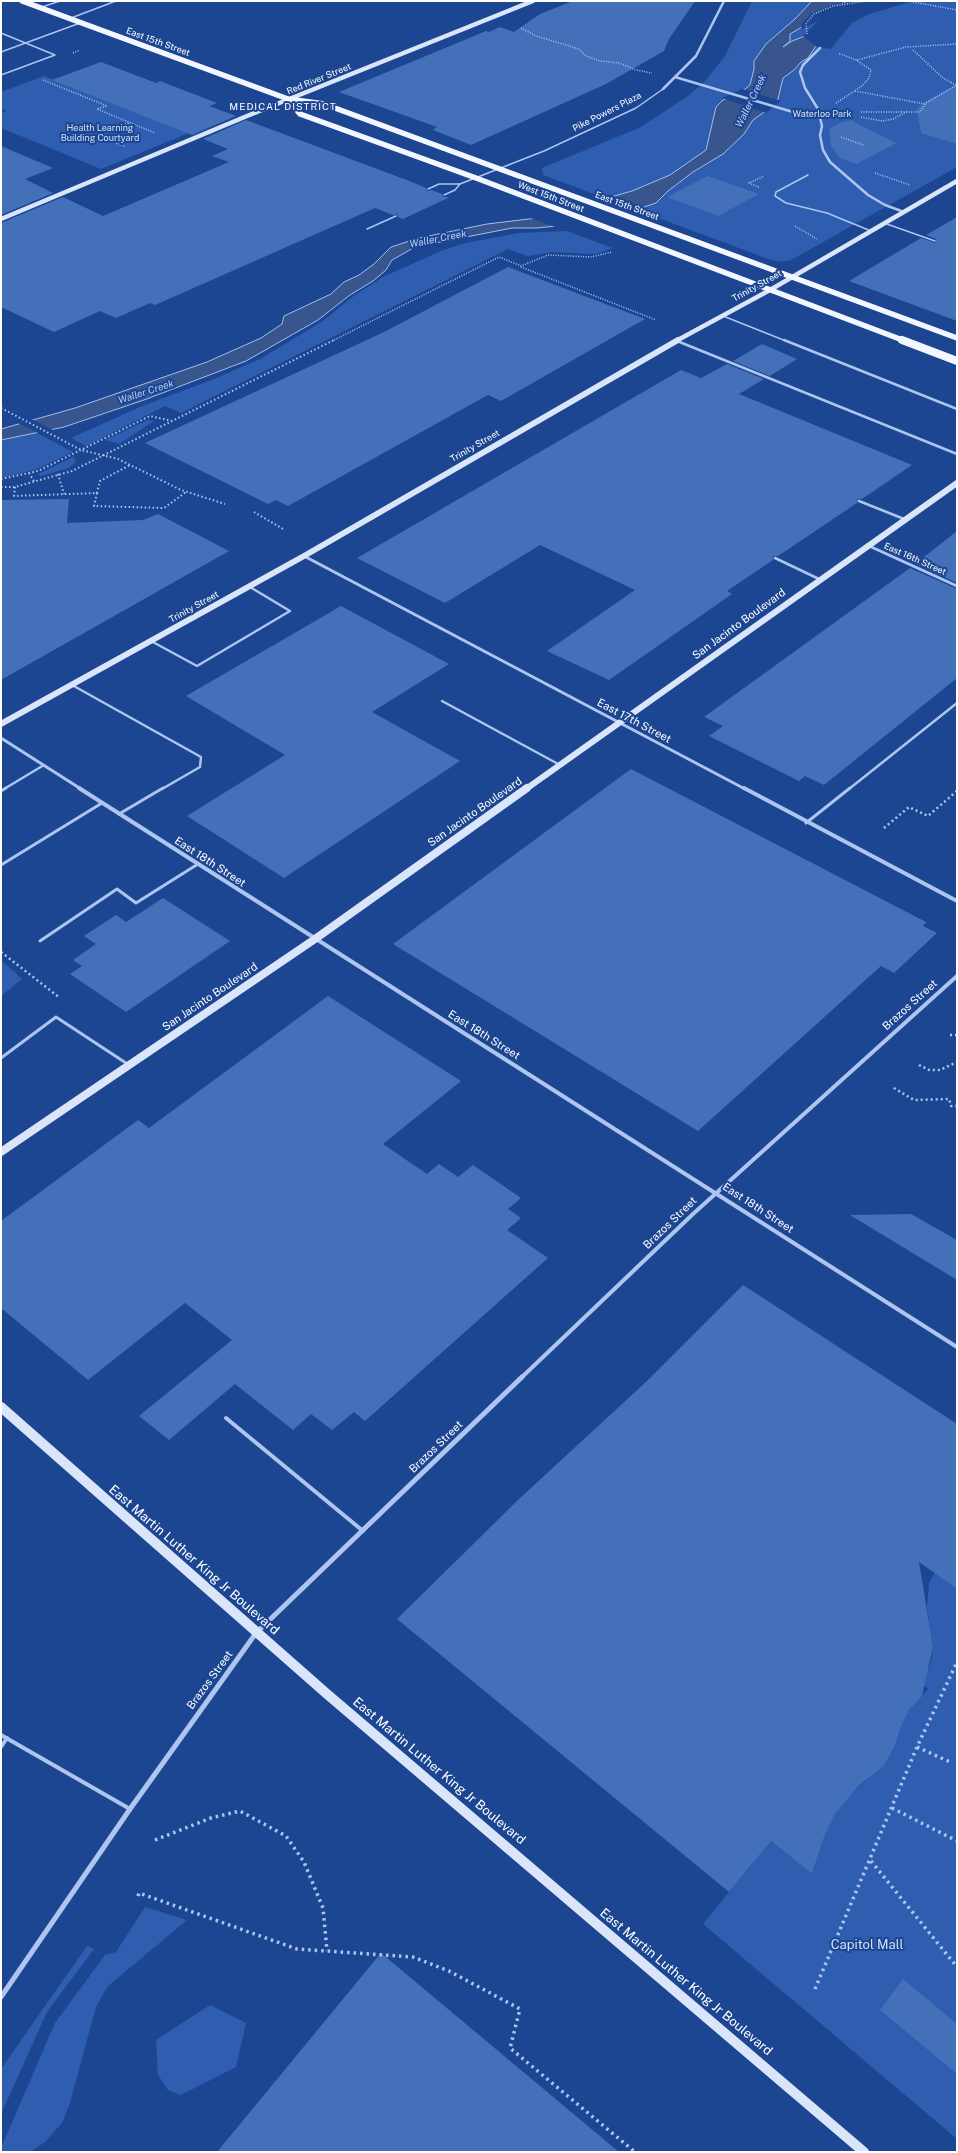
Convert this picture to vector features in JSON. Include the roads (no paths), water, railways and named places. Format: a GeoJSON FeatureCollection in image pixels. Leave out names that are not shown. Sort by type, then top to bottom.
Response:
{"type":"FeatureCollection","features":[{"type":"Feature","properties":{"kind":"main road"},"geometry":{"type":"LineString","coordinates":[[17,1],[29,4]]}},
{"type":"Feature","properties":{"kind":"main road","name":"East 15th Street"},"geometry":{"type":"LineString","coordinates":[[22,1],[288,100],[324,104],[957,338]]}},
{"type":"Feature","properties":{"kind":"main road","name":"Red River Street"},"geometry":{"type":"LineString","coordinates":[[1,219],[288,100],[533,1]]}},
{"type":"Feature","properties":{"kind":"main road","name":"East 15th Street"},"geometry":{"type":"LineString","coordinates":[[288,100],[300,114],[476,178]]}},
{"type":"Feature","properties":{"kind":"main road","name":"West 15th Street"},"geometry":{"type":"LineString","coordinates":[[476,178],[770,290]]}},
{"type":"Feature","properties":{"kind":"main road","name":"Trinity Street"},"geometry":{"type":"LineString","coordinates":[[1,724],[304,556],[957,182]]}},
{"type":"Feature","properties":{"kind":"main road"},"geometry":{"type":"LineString","coordinates":[[770,290],[957,361]]}},
{"type":"Feature","properties":{"kind":"main road","name":"San Jacinto Boulevard"},"geometry":{"type":"LineString","coordinates":[[1,1152],[315,939],[957,482]]}},
{"type":"Feature","properties":{"kind":"main road","name":"East Martin Luther King Jr Boulevard"},"geometry":{"type":"LineString","coordinates":[[1,1407],[256,1633],[864,2152]]}},
{"type":"Feature","properties":{"kind":"street","name":"Pike Powers Plaza"},"geometry":{"type":"LineString","coordinates":[[663,89],[696,56],[724,1]]}},
{"type":"Feature","properties":{"kind":"street"},"geometry":{"type":"LineString","coordinates":[[820,48],[811,59],[803,65],[800,72],[804,88],[820,114],[822,146],[830,162],[868,195],[885,205],[904,212]]}},
{"type":"Feature","properties":{"kind":"street"},"geometry":{"type":"LineString","coordinates":[[675,76],[782,109],[820,114]]}},
{"type":"Feature","properties":{"kind":"street","name":"East 16th Street"},"geometry":{"type":"LineString","coordinates":[[867,545],[957,586]]}},
{"type":"Feature","properties":{"kind":"street","name":"East 17th Street"},"geometry":{"type":"LineString","coordinates":[[304,556],[619,724],[957,901]]}},
{"type":"Feature","properties":{"kind":"street","name":"East 18th Street"},"geometry":{"type":"LineString","coordinates":[[1,738],[315,939],[717,1192],[957,1347]]}},
{"type":"Feature","properties":{"kind":"street","name":"Brazos Street"},"geometry":{"type":"LineString","coordinates":[[1,1997],[130,1809],[256,1633],[717,1192],[957,976]]}},
{"type":"Feature","properties":{"kind":"lane"},"geometry":{"type":"LineString","coordinates":[[40,8],[60,1]]}},
{"type":"Feature","properties":{"kind":"lane"},"geometry":{"type":"LineString","coordinates":[[70,19],[116,1]]}},
{"type":"Feature","properties":{"kind":"lane"},"geometry":{"type":"LineString","coordinates":[[1,52],[80,22]]}},
{"type":"Feature","properties":{"kind":"lane"},"geometry":{"type":"LineString","coordinates":[[1,34],[55,55],[1,75]]}},
{"type":"Feature","properties":{"kind":"lane","name":"Pike Powers Plaza"},"geometry":{"type":"LineString","coordinates":[[460,184],[544,151],[636,108],[663,89]]}},
{"type":"Feature","properties":{"kind":"lane"},"geometry":{"type":"LineString","coordinates":[[808,175],[776,192],[775,196],[786,203],[827,213],[871,231]]}},
{"type":"Feature","properties":{"kind":"lane"},"geometry":{"type":"LineString","coordinates":[[428,189],[438,184],[460,184]]}},
{"type":"Feature","properties":{"kind":"lane"},"geometry":{"type":"LineString","coordinates":[[444,195],[455,190],[460,184]]}},
{"type":"Feature","properties":{"kind":"lane"},"geometry":{"type":"LineString","coordinates":[[367,229],[396,216]]}},
{"type":"Feature","properties":{"kind":"lane"},"geometry":{"type":"LineString","coordinates":[[884,223],[935,241]]}},
{"type":"Feature","properties":{"kind":"lane"},"geometry":{"type":"LineString","coordinates":[[722,316],[957,409]]}},
{"type":"Feature","properties":{"kind":"lane"},"geometry":{"type":"LineString","coordinates":[[677,341],[957,454]]}},
{"type":"Feature","properties":{"kind":"lane"},"geometry":{"type":"LineString","coordinates":[[859,501],[904,519]]}},
{"type":"Feature","properties":{"kind":"lane"},"geometry":{"type":"LineString","coordinates":[[775,558],[819,579]]}},
{"type":"Feature","properties":{"kind":"lane"},"geometry":{"type":"LineString","coordinates":[[150,641],[197,666],[290,610],[250,586]]}},
{"type":"Feature","properties":{"kind":"lane"},"geometry":{"type":"LineString","coordinates":[[72,685],[201,757],[200,767],[119,814]]}},
{"type":"Feature","properties":{"kind":"lane"},"geometry":{"type":"LineString","coordinates":[[442,701],[560,765]]}},
{"type":"Feature","properties":{"kind":"lane"},"geometry":{"type":"LineString","coordinates":[[806,822],[957,703]]}},
{"type":"Feature","properties":{"kind":"lane"},"geometry":{"type":"LineString","coordinates":[[1,791],[44,765]]}},
{"type":"Feature","properties":{"kind":"lane"},"geometry":{"type":"LineString","coordinates":[[1,865],[102,803]]}},
{"type":"Feature","properties":{"kind":"lane"},"geometry":{"type":"LineString","coordinates":[[40,941],[117,889],[136,902],[198,864]]}},
{"type":"Feature","properties":{"kind":"lane"},"geometry":{"type":"LineString","coordinates":[[1,1058],[56,1017],[129,1065]]}},
{"type":"Feature","properties":{"kind":"lane"},"geometry":{"type":"LineString","coordinates":[[226,1418],[363,1531]]}},
{"type":"Feature","properties":{"kind":"lane"},"geometry":{"type":"LineString","coordinates":[[1,1735],[130,1809]]}},
{"type":"Feature","properties":{"kind":"lane"},"geometry":{"type":"LineString","coordinates":[[1,1747],[7,1738]]}},
{"type":"Feature","properties":{"kind":"water","name":"Waller Creek"},"geometry":{"type":"Polygon","coordinates":[[[812,1],[847,1],[790,34],[790,41],[783,47],[792,41],[866,13],[816,46],[808,58],[801,62],[794,70],[783,78],[777,103],[753,120],[744,134],[723,154],[693,172],[668,191],[656,203],[614,217],[577,224],[536,228],[512,228],[415,247],[392,260],[386,270],[373,281],[350,295],[318,320],[246,361],[144,400],[64,427],[1,440],[1,429],[75,408],[207,362],[261,338],[282,324],[284,316],[331,294],[344,282],[359,275],[374,264],[391,247],[419,238],[487,224],[537,218],[632,191],[670,175],[706,150],[716,107],[723,100],[740,93],[750,85],[754,69],[754,61],[766,44],[795,19],[812,1]]]}},
{"type":"Feature","properties":{"kind":"district","name":"MEDICAL DISTRICT"},"geometry":{"type":"Point","coordinates":[283,107]}},
{"type":"Feature","properties":{"kind":"park label","name":"Waterloo Park"},"geometry":{"type":"Point","coordinates":[822,114]}},
{"type":"Feature","properties":{"kind":"park label","name":"Health Learning Building Courtyard"},"geometry":{"type":"Point","coordinates":[100,134]}},
{"type":"Feature","properties":{"kind":"park label","name":"Capitol Mall"},"geometry":{"type":"Point","coordinates":[867,1945]}}]}
